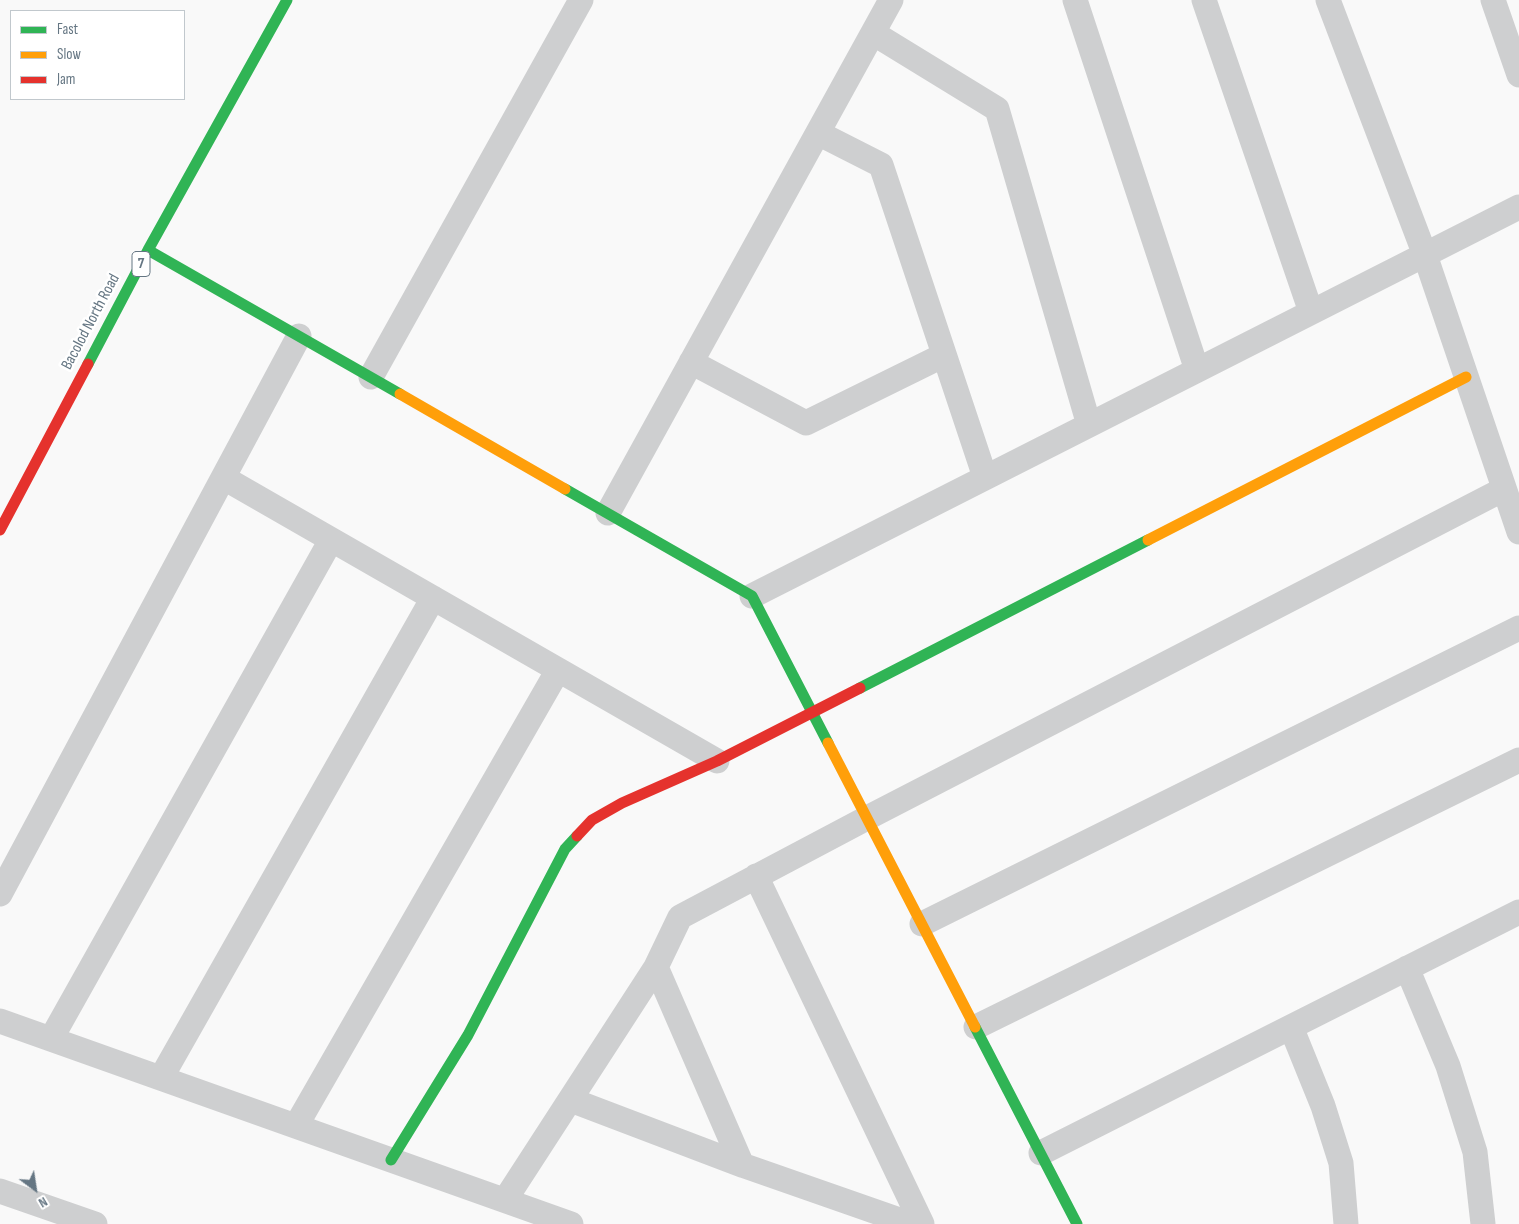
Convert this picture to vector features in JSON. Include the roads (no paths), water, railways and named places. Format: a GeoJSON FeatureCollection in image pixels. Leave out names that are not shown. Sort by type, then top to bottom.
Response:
{"type":"FeatureCollection","features":[{"type":"Feature","properties":{"kind":"main road","name":"Bacolod North Road"},"geometry":{"type":"LineString","coordinates":[[0,530],[148,250],[287,0]]}},
{"type":"Feature","properties":{"kind":"main road"},"geometry":{"type":"LineString","coordinates":[[148,250],[752,596],[1078,1224]]}},
{"type":"Feature","properties":{"kind":"main road"},"geometry":{"type":"LineString","coordinates":[[392,1160],[468,1035],[565,849],[592,820],[813,713],[1466,377]]}},
{"type":"Feature","properties":{"kind":"street"},"geometry":{"type":"LineString","coordinates":[[371,377],[582,0]]}},
{"type":"Feature","properties":{"kind":"street"},"geometry":{"type":"LineString","coordinates":[[608,513],[891,0]]}},
{"type":"Feature","properties":{"kind":"street"},"geometry":{"type":"LineString","coordinates":[[1075,0],[1197,370]]}},
{"type":"Feature","properties":{"kind":"street"},"geometry":{"type":"LineString","coordinates":[[1204,0],[1311,312]]}},
{"type":"Feature","properties":{"kind":"street"},"geometry":{"type":"LineString","coordinates":[[1328,0],[1425,255],[1519,532]]}},
{"type":"Feature","properties":{"kind":"street"},"geometry":{"type":"LineString","coordinates":[[1493,0],[1519,75]]}},
{"type":"Feature","properties":{"kind":"street"},"geometry":{"type":"LineString","coordinates":[[873,33],[997,109],[1089,425]]}},
{"type":"Feature","properties":{"kind":"street"},"geometry":{"type":"LineString","coordinates":[[818,133],[881,165],[985,478]]}},
{"type":"Feature","properties":{"kind":"street"},"geometry":{"type":"LineString","coordinates":[[752,596],[1519,207]]}},
{"type":"Feature","properties":{"kind":"street"},"geometry":{"type":"LineString","coordinates":[[0,894],[299,336]]}},
{"type":"Feature","properties":{"kind":"street"},"geometry":{"type":"LineString","coordinates":[[691,362],[806,423],[944,355]]}},
{"type":"Feature","properties":{"kind":"street"},"geometry":{"type":"LineString","coordinates":[[224,478],[717,761]]}},
{"type":"Feature","properties":{"kind":"street"},"geometry":{"type":"LineString","coordinates":[[505,1200],[656,967],[680,918],[867,818],[1504,489]]}},
{"type":"Feature","properties":{"kind":"street"},"geometry":{"type":"LineString","coordinates":[[51,1040],[331,540]]}},
{"type":"Feature","properties":{"kind":"street"},"geometry":{"type":"LineString","coordinates":[[160,1078],[433,598]]}},
{"type":"Feature","properties":{"kind":"street"},"geometry":{"type":"LineString","coordinates":[[922,924],[1519,628]]}},
{"type":"Feature","properties":{"kind":"street"},"geometry":{"type":"LineString","coordinates":[[296,1126],[558,670]]}},
{"type":"Feature","properties":{"kind":"street"},"geometry":{"type":"LineString","coordinates":[[976,1027],[1519,760]]}},
{"type":"Feature","properties":{"kind":"street"},"geometry":{"type":"LineString","coordinates":[[756,876],[922,1224]]}},
{"type":"Feature","properties":{"kind":"street"},"geometry":{"type":"LineString","coordinates":[[1041,1153],[1519,912]]}},
{"type":"Feature","properties":{"kind":"street"},"geometry":{"type":"LineString","coordinates":[[656,967],[742,1165]]}},
{"type":"Feature","properties":{"kind":"street"},"geometry":{"type":"LineString","coordinates":[[1407,968],[1448,1066],[1475,1152],[1483,1224]]}},
{"type":"Feature","properties":{"kind":"street"},"geometry":{"type":"LineString","coordinates":[[0,1021],[571,1224]]}},
{"type":"Feature","properties":{"kind":"street"},"geometry":{"type":"LineString","coordinates":[[1291,1027],[1323,1106],[1341,1163],[1346,1224]]}},
{"type":"Feature","properties":{"kind":"street"},"geometry":{"type":"LineString","coordinates":[[571,1100],[742,1165],[911,1224]]}},
{"type":"Feature","properties":{"kind":"street"},"geometry":{"type":"LineString","coordinates":[[0,1191],[95,1224]]}}]}
